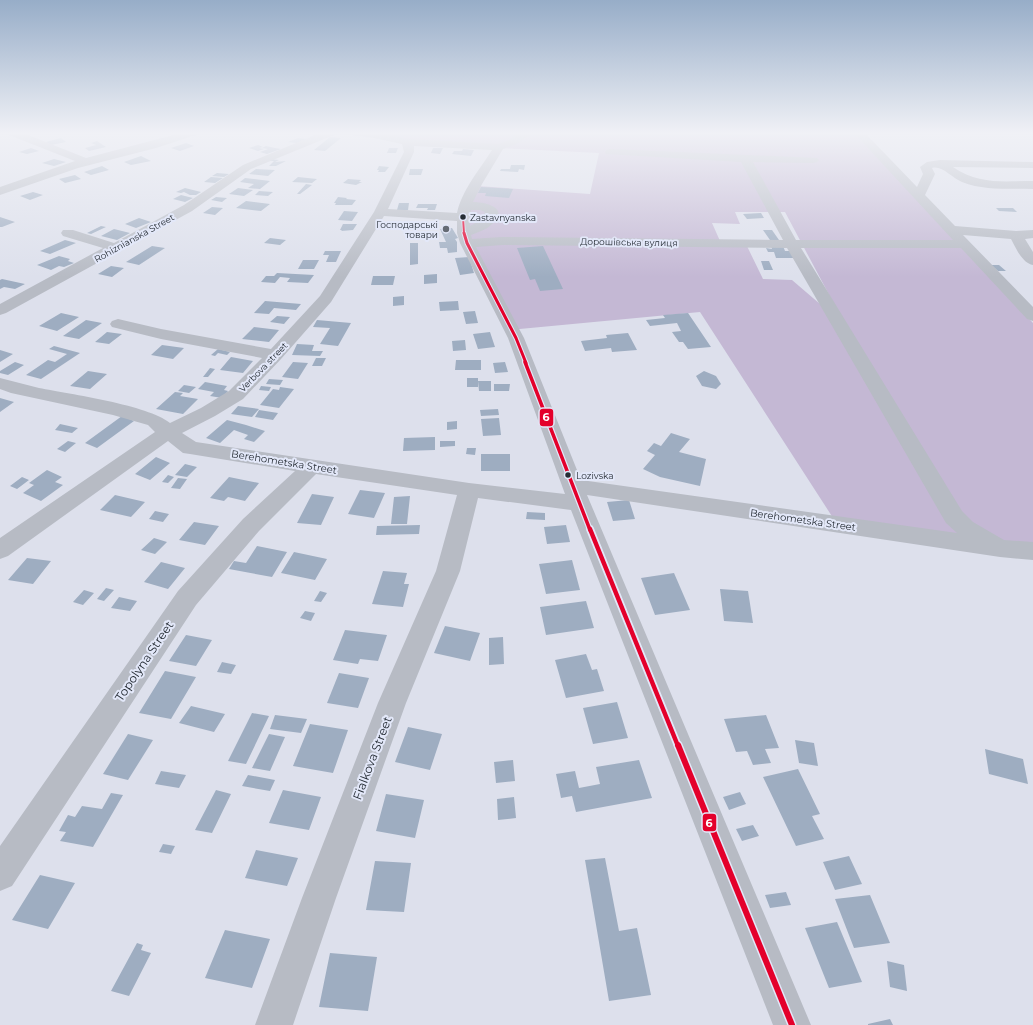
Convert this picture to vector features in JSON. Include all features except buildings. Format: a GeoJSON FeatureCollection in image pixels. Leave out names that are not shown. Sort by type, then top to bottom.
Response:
{"type":"FeatureCollection","features":[{"type":"Feature","properties":{"kind":"street"},"geometry":{"type":"LineString","coordinates":[[0,191],[27,181]]}},
{"type":"Feature","properties":{"kind":"street","name":"Rohiznianska Street"},"geometry":{"type":"LineString","coordinates":[[0,310],[188,208],[228,181]]}},
{"type":"Feature","properties":{"kind":"street","name":"Verbova street"},"geometry":{"type":"LineString","coordinates":[[0,550],[168,432],[208,412],[236,395],[276,355],[326,299],[380,212],[396,181]]}},
{"type":"Feature","properties":{"kind":"street"},"geometry":{"type":"LineString","coordinates":[[478,181],[465,225],[516,338],[576,495],[792,1025]]}},
{"type":"Feature","properties":{"kind":"street"},"geometry":{"type":"LineString","coordinates":[[757,181],[792,244],[954,517],[965,528],[1000,548]]}},
{"type":"Feature","properties":{"kind":"street"},"geometry":{"type":"LineString","coordinates":[[905,181],[1033,316]]}},
{"type":"Feature","properties":{"kind":"street"},"geometry":{"type":"LineString","coordinates":[[919,196],[926,181]]}},
{"type":"Feature","properties":{"kind":"street"},"geometry":{"type":"LineString","coordinates":[[972,181],[978,183],[1033,185]]}},
{"type":"Feature","properties":{"kind":"street","name":"Дорошівська вулиця"},"geometry":{"type":"LineString","coordinates":[[380,212],[465,225],[502,241],[965,244]]}},
{"type":"Feature","properties":{"kind":"street"},"geometry":{"type":"LineString","coordinates":[[952,230],[1016,235],[1033,234]]}},
{"type":"Feature","properties":{"kind":"street"},"geometry":{"type":"LineString","coordinates":[[68,233],[116,248]]}},
{"type":"Feature","properties":{"kind":"street"},"geometry":{"type":"LineString","coordinates":[[1016,235],[1023,249],[1033,261]]}},
{"type":"Feature","properties":{"kind":"street"},"geometry":{"type":"LineString","coordinates":[[118,324],[161,334],[276,355]]}},
{"type":"Feature","properties":{"kind":"street","name":"Berehometska Street"},"geometry":{"type":"LineString","coordinates":[[0,383],[117,410],[155,421],[190,448],[469,490],[576,495],[1033,551]]}},
{"type":"Feature","properties":{"kind":"street","name":"Topolyna Street"},"geometry":{"type":"LineString","coordinates":[[0,874],[187,598],[251,525],[311,467]]}},
{"type":"Feature","properties":{"kind":"street","name":"Fialkova Street"},"geometry":{"type":"LineString","coordinates":[[274,1025],[319,898],[392,703],[448,571],[469,490]]}},
{"type":"Feature","properties":{"kind":"shaded area"},"geometry":{"type":"Polygon","coordinates":[[[593,181],[901,181],[1033,323],[1033,550],[835,521],[700,312],[509,330],[459,220],[478,186],[590,194],[593,181]],[[735,212],[740,224],[712,223],[720,241],[745,242],[763,279],[792,280],[820,304],[834,304],[785,212],[735,212]]]}},
{"type":"Feature","properties":{"kind":"transit line","name":"6"},"geometry":{"type":"LineString","coordinates":[[463,217],[464,233],[467,243],[516,338],[579,503],[792,1025]]}},
{"type":"Feature","properties":{"kind":"place","name":"Zastavnyanska"},"geometry":{"type":"Point","coordinates":[463,217]}},
{"type":"Feature","properties":{"kind":"place","name":"Господарські товари"},"geometry":{"type":"Point","coordinates":[446,229]}},
{"type":"Feature","properties":{"kind":"place","name":"Lozivska"},"geometry":{"type":"Point","coordinates":[568,475]}}]}
